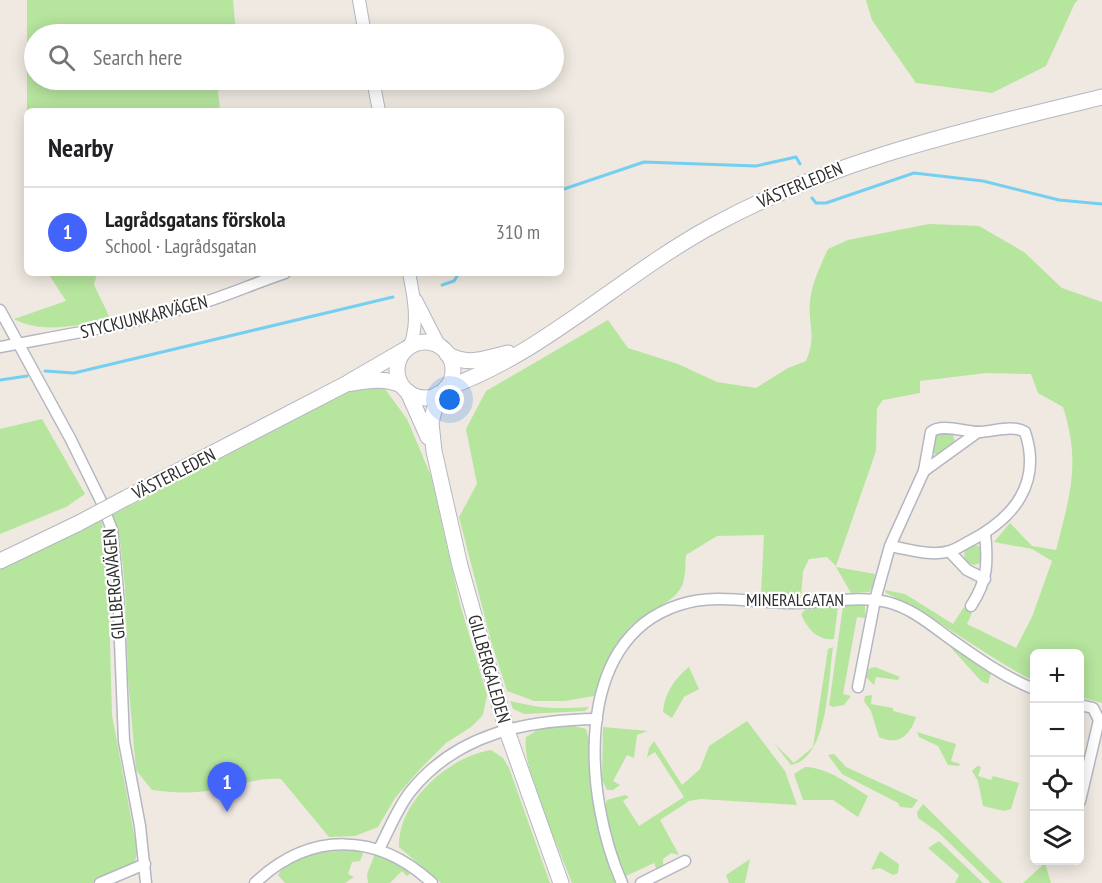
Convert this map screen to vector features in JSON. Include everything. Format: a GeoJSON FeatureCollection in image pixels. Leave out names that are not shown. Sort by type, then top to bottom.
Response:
{"type":"FeatureCollection","features":[{"type":"Feature","properties":{"kind":"main road","name":"VÄSTERLEDEN"},"geometry":{"type":"LineString","coordinates":[[442,391],[473,378],[531,347],[686,241],[789,188],[894,150],[1102,97]]}},
{"type":"Feature","properties":{"kind":"main road"},"geometry":{"type":"LineString","coordinates":[[425,342],[444,350],[452,369],[442,391],[423,398],[405,388],[398,364],[408,348],[425,342]]}},
{"type":"Feature","properties":{"kind":"main road","name":"VÄSTERLEDEN"},"geometry":{"type":"LineString","coordinates":[[444,350],[458,360],[475,362],[531,347]]}},
{"type":"Feature","properties":{"kind":"main road","name":"VÄSTERLEDEN"},"geometry":{"type":"LineString","coordinates":[[0,561],[79,523],[346,384],[353,377],[408,348]]}},
{"type":"Feature","properties":{"kind":"main road","name":"VÄSTERLEDEN"},"geometry":{"type":"LineString","coordinates":[[346,384],[389,380],[405,388]]}},
{"type":"Feature","properties":{"kind":"main road","name":"GILLBERGALEDEN"},"geometry":{"type":"LineString","coordinates":[[405,388],[434,451]]}},
{"type":"Feature","properties":{"kind":"main road","name":"GILLBERGALEDEN"},"geometry":{"type":"LineString","coordinates":[[442,391],[431,423],[434,451],[460,566],[507,731],[561,883]]}},
{"type":"Feature","properties":{"kind":"street"},"geometry":{"type":"LineString","coordinates":[[359,0],[363,24]]}},
{"type":"Feature","properties":{"kind":"street"},"geometry":{"type":"LineString","coordinates":[[375,90],[378,108]]}},
{"type":"Feature","properties":{"kind":"street","name":"STYCKJUNKARVÄGEN"},"geometry":{"type":"LineString","coordinates":[[0,346],[88,332],[142,320],[234,293],[277,276]]}},
{"type":"Feature","properties":{"kind":"street"},"geometry":{"type":"LineString","coordinates":[[408,348],[414,335],[414,296],[410,276]]}},
{"type":"Feature","properties":{"kind":"street"},"geometry":{"type":"LineString","coordinates":[[414,296],[444,350]]}},
{"type":"Feature","properties":{"kind":"street","name":"GILLBERGAVÄGEN"},"geometry":{"type":"LineString","coordinates":[[0,310],[20,343],[101,501],[112,530],[118,592],[124,741],[145,864],[146,883]]}},
{"type":"Feature","properties":{"kind":"street"},"geometry":{"type":"LineString","coordinates":[[858,687],[875,600],[890,546],[924,471],[931,432],[935,429],[978,432],[1021,429],[1027,438],[1029,473],[1024,495],[999,523],[950,552],[924,552],[890,546]]}},
{"type":"Feature","properties":{"kind":"street"},"geometry":{"type":"LineString","coordinates":[[924,471],[978,432]]}},
{"type":"Feature","properties":{"kind":"street"},"geometry":{"type":"LineString","coordinates":[[971,606],[986,579],[985,533]]}},
{"type":"Feature","properties":{"kind":"street"},"geometry":{"type":"LineString","coordinates":[[950,552],[967,570],[986,579]]}},
{"type":"Feature","properties":{"kind":"street","name":"MINERALGATAN"},"geometry":{"type":"LineString","coordinates":[[622,883],[603,824],[596,784],[597,719],[603,691],[620,650],[645,623],[679,604],[714,600],[796,603],[875,600],[916,615],[1000,672],[1030,687]]}},
{"type":"Feature","properties":{"kind":"street"},"geometry":{"type":"LineString","coordinates":[[1084,706],[1093,708],[1098,714],[1098,730],[1084,785]]}},
{"type":"Feature","properties":{"kind":"street"},"geometry":{"type":"LineString","coordinates":[[379,849],[410,792],[434,768],[465,746],[539,721],[597,719]]}},
{"type":"Feature","properties":{"kind":"street"},"geometry":{"type":"LineString","coordinates":[[255,883],[285,860],[312,848],[340,844],[379,849],[408,864],[432,883]]}},
{"type":"Feature","properties":{"kind":"street"},"geometry":{"type":"LineString","coordinates":[[641,883],[685,861]]}},
{"type":"Feature","properties":{"kind":"street"},"geometry":{"type":"LineString","coordinates":[[100,883],[145,864]]}},
{"type":"Feature","properties":{"kind":"green space"},"geometry":{"type":"Polygon","coordinates":[[[27,0],[233,0],[235,24],[27,24],[27,0]]]}},
{"type":"Feature","properties":{"kind":"green space"},"geometry":{"type":"Polygon","coordinates":[[[866,0],[1078,0],[1046,66],[992,93],[916,83],[872,20],[866,0]]]}},
{"type":"Feature","properties":{"kind":"green space"},"geometry":{"type":"Polygon","coordinates":[[[27,90],[218,90],[220,108],[27,108],[27,90]]]}},
{"type":"Feature","properties":{"kind":"green space"},"geometry":{"type":"Polygon","coordinates":[[[929,224],[979,226],[1024,252],[1062,288],[1102,302],[1102,703],[1084,698],[1084,649],[1030,649],[1030,679],[886,593],[885,590],[905,594],[953,624],[964,607],[972,613],[967,624],[1016,648],[1032,617],[1052,561],[1032,549],[994,542],[1010,523],[1032,546],[1056,550],[1072,479],[1068,427],[1063,407],[1038,393],[1031,374],[986,373],[920,381],[920,393],[883,400],[877,408],[876,451],[836,566],[827,557],[809,559],[803,571],[801,596],[761,595],[764,535],[717,536],[686,555],[685,572],[680,590],[667,602],[636,622],[623,635],[608,660],[594,696],[565,701],[534,701],[507,691],[491,641],[459,517],[477,484],[466,429],[486,391],[608,320],[628,348],[678,364],[717,382],[756,388],[788,368],[806,361],[812,338],[811,295],[817,275],[828,249],[848,240],[929,224]]]}},
{"type":"Feature","properties":{"kind":"green space"},"geometry":{"type":"Polygon","coordinates":[[[50,276],[96,276],[94,285],[111,320],[74,326],[49,327],[25,324],[14,319],[66,301],[50,276]]]}},
{"type":"Feature","properties":{"kind":"green space"},"geometry":{"type":"Polygon","coordinates":[[[380,382],[407,419],[431,476],[460,604],[487,695],[483,715],[471,727],[446,743],[420,769],[395,798],[378,827],[355,836],[329,837],[281,779],[257,780],[201,792],[152,790],[136,770],[128,679],[125,587],[120,541],[112,515],[348,392],[380,382]]]}},
{"type":"Feature","properties":{"kind":"green space"},"geometry":{"type":"Polygon","coordinates":[[[42,419],[85,494],[66,507],[0,534],[0,429],[42,419]]]}},
{"type":"Feature","properties":{"kind":"green space"},"geometry":{"type":"Polygon","coordinates":[[[936,433],[953,435],[955,443],[940,455],[936,455],[933,452],[936,433]]]}},
{"type":"Feature","properties":{"kind":"green space"},"geometry":{"type":"Polygon","coordinates":[[[102,520],[109,606],[112,715],[137,850],[135,863],[92,883],[0,883],[0,570],[102,520]]]}},
{"type":"Feature","properties":{"kind":"green space"},"geometry":{"type":"Polygon","coordinates":[[[974,545],[981,548],[984,555],[981,562],[974,565],[967,562],[964,555],[967,548],[974,545]]]}},
{"type":"Feature","properties":{"kind":"green space"},"geometry":{"type":"Polygon","coordinates":[[[836,567],[875,574],[873,587],[869,592],[851,593],[836,567]]]}},
{"type":"Feature","properties":{"kind":"green space"},"geometry":{"type":"Polygon","coordinates":[[[860,604],[865,606],[865,618],[857,617],[843,694],[851,696],[844,705],[833,707],[829,705],[843,606],[860,604]]]}},
{"type":"Feature","properties":{"kind":"green space"},"geometry":{"type":"Polygon","coordinates":[[[838,606],[834,639],[818,636],[806,624],[801,614],[806,609],[838,606]]]}},
{"type":"Feature","properties":{"kind":"green space"},"geometry":{"type":"Polygon","coordinates":[[[944,640],[991,673],[988,684],[981,681],[944,640]]]}},
{"type":"Feature","properties":{"kind":"green space"},"geometry":{"type":"Polygon","coordinates":[[[833,647],[828,697],[820,733],[813,748],[804,759],[791,765],[774,743],[794,763],[813,747],[828,649],[833,647]]]}},
{"type":"Feature","properties":{"kind":"green space"},"geometry":{"type":"Polygon","coordinates":[[[689,667],[699,689],[684,697],[672,718],[663,712],[668,693],[679,676],[689,667]]]}},
{"type":"Feature","properties":{"kind":"green space"},"geometry":{"type":"Polygon","coordinates":[[[875,667],[900,677],[898,680],[876,677],[874,685],[866,677],[868,669],[875,667]]]}},
{"type":"Feature","properties":{"kind":"green space"},"geometry":{"type":"Polygon","coordinates":[[[872,695],[871,704],[893,708],[893,711],[916,717],[907,734],[902,738],[886,740],[879,737],[871,711],[864,701],[865,696],[872,695]]]}},
{"type":"Feature","properties":{"kind":"green space"},"geometry":{"type":"Polygon","coordinates":[[[510,701],[549,708],[589,707],[585,711],[524,714],[513,709],[510,701]]]}},
{"type":"Feature","properties":{"kind":"green space"},"geometry":{"type":"Polygon","coordinates":[[[747,721],[785,771],[797,805],[701,799],[689,801],[660,820],[679,855],[671,853],[663,859],[663,866],[657,870],[654,863],[626,876],[609,827],[607,800],[625,795],[629,797],[623,801],[639,826],[684,797],[655,752],[647,757],[654,741],[682,785],[700,769],[709,746],[747,721]]]}},
{"type":"Feature","properties":{"kind":"green space"},"geometry":{"type":"Polygon","coordinates":[[[565,724],[586,729],[589,740],[595,813],[603,848],[615,883],[572,883],[535,789],[529,769],[526,737],[539,729],[565,724]]]}},
{"type":"Feature","properties":{"kind":"green space"},"geometry":{"type":"Polygon","coordinates":[[[603,727],[648,731],[637,735],[634,758],[627,755],[613,781],[620,785],[613,790],[607,790],[602,780],[603,727]]]}},
{"type":"Feature","properties":{"kind":"green space"},"geometry":{"type":"Polygon","coordinates":[[[917,732],[956,744],[951,761],[960,764],[959,766],[948,765],[938,746],[919,737],[917,732]]]}},
{"type":"Feature","properties":{"kind":"green space"},"geometry":{"type":"Polygon","coordinates":[[[491,750],[503,758],[509,768],[550,883],[441,883],[399,847],[401,830],[407,814],[416,798],[429,784],[459,761],[491,750]]]}},
{"type":"Feature","properties":{"kind":"green space"},"geometry":{"type":"Polygon","coordinates":[[[834,754],[846,767],[918,800],[912,808],[900,807],[898,803],[842,774],[828,755],[834,754]]]}},
{"type":"Feature","properties":{"kind":"green space"},"geometry":{"type":"Polygon","coordinates":[[[977,766],[981,767],[978,776],[991,780],[993,776],[1019,783],[1011,809],[1004,811],[983,806],[978,781],[972,771],[977,766]]]}},
{"type":"Feature","properties":{"kind":"green space"},"geometry":{"type":"Polygon","coordinates":[[[805,767],[830,773],[868,796],[858,817],[833,800],[803,800],[794,774],[805,767]]]}},
{"type":"Feature","properties":{"kind":"green space"},"geometry":{"type":"Polygon","coordinates":[[[923,804],[1003,883],[991,883],[938,832],[918,818],[917,812],[923,804]]]}},
{"type":"Feature","properties":{"kind":"green space"},"geometry":{"type":"Polygon","coordinates":[[[939,841],[983,883],[955,883],[959,875],[928,848],[939,841]]]}},
{"type":"Feature","properties":{"kind":"green space"},"geometry":{"type":"Polygon","coordinates":[[[351,850],[361,851],[363,854],[360,861],[352,862],[348,874],[354,877],[345,883],[285,883],[278,875],[283,868],[300,858],[351,850]]]}},
{"type":"Feature","properties":{"kind":"green space"},"geometry":{"type":"Polygon","coordinates":[[[880,851],[899,864],[898,873],[893,875],[880,868],[871,870],[880,851]]]}},
{"type":"Feature","properties":{"kind":"green space"},"geometry":{"type":"Polygon","coordinates":[[[375,854],[397,863],[411,873],[407,876],[402,871],[390,883],[368,883],[367,874],[375,854]]]}},
{"type":"Feature","properties":{"kind":"green space"},"geometry":{"type":"Polygon","coordinates":[[[750,859],[745,883],[729,883],[726,875],[750,859]]]}},
{"type":"Feature","properties":{"kind":"green space"},"geometry":{"type":"Polygon","coordinates":[[[1043,865],[1046,865],[1051,883],[1023,883],[1043,865]]]}},
{"type":"Feature","properties":{"kind":"waterway"},"geometry":{"type":"LineString","coordinates":[[564,189],[644,162],[756,166],[796,157],[800,164]]}},
{"type":"Feature","properties":{"kind":"waterway"},"geometry":{"type":"LineString","coordinates":[[812,198],[816,203],[826,203],[914,173],[983,181],[1059,200],[1102,204]]}},
{"type":"Feature","properties":{"kind":"waterway"},"geometry":{"type":"LineString","coordinates":[[442,285],[454,281],[457,276]]}},
{"type":"Feature","properties":{"kind":"waterway"},"geometry":{"type":"LineString","coordinates":[[45,371],[74,373],[393,297]]}},
{"type":"Feature","properties":{"kind":"waterway"},"geometry":{"type":"LineString","coordinates":[[0,380],[27,376]]}},
{"type":"Feature","properties":{"kind":"place","name":"Lagrådsgatans förskola"},"geometry":{"type":"Point","coordinates":[227,812]}}]}
